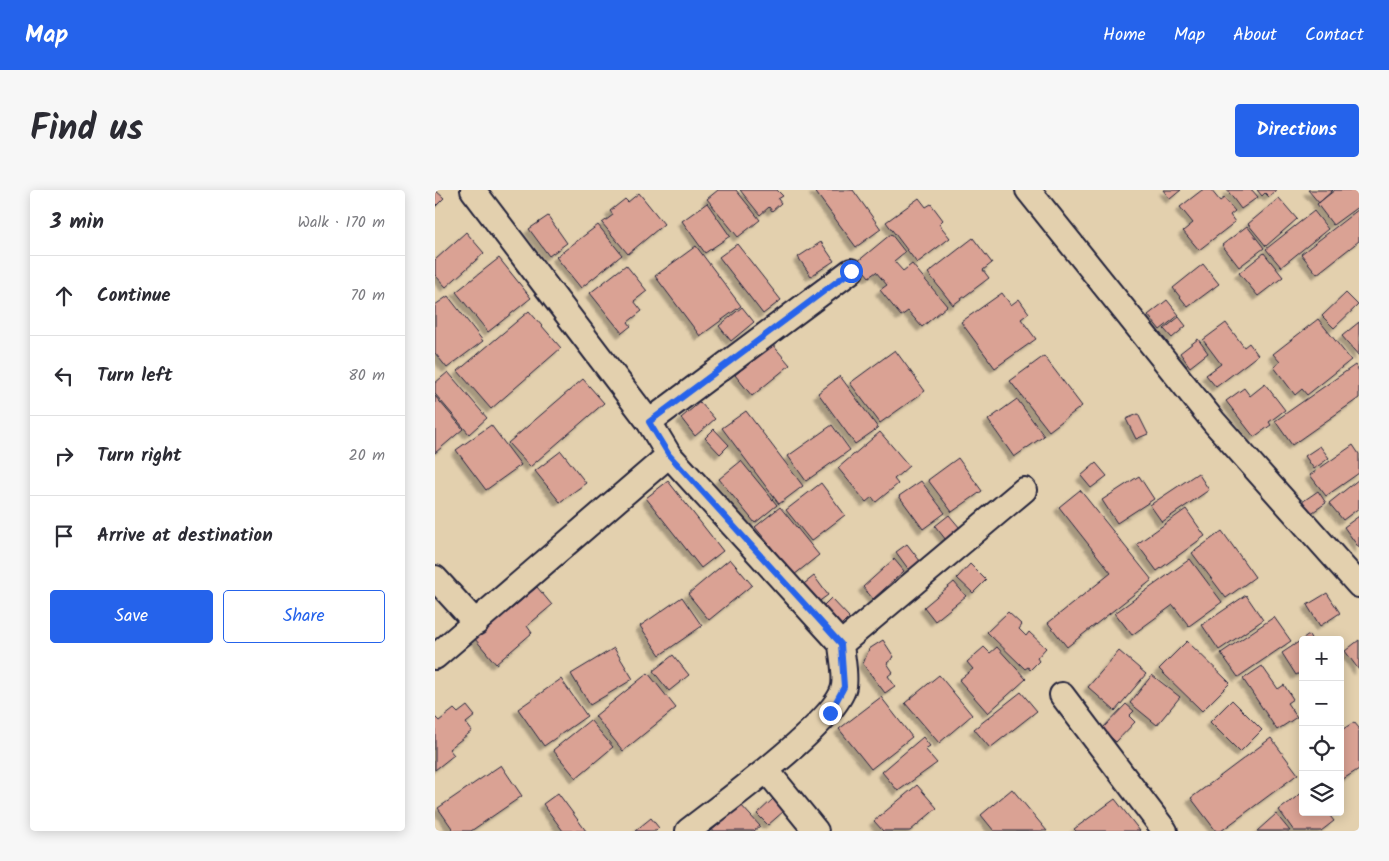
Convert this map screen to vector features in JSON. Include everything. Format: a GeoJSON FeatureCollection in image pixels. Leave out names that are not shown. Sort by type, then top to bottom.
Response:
{"type":"FeatureCollection","features":[{"type":"Feature","properties":{"kind":"street"},"geometry":{"type":"LineString","coordinates":[[1028,190],[1214,422],[1359,585]]}},
{"type":"Feature","properties":{"kind":"street"},"geometry":{"type":"LineString","coordinates":[[479,192],[649,422],[669,455],[841,644],[844,687],[830,713],[767,771],[688,831]]}},
{"type":"Feature","properties":{"kind":"street"},"geometry":{"type":"LineString","coordinates":[[649,422],[851,271]]}},
{"type":"Feature","properties":{"kind":"street"},"geometry":{"type":"LineString","coordinates":[[435,657],[669,455]]}},
{"type":"Feature","properties":{"kind":"street"},"geometry":{"type":"LineString","coordinates":[[841,644],[1024,490]]}},
{"type":"Feature","properties":{"kind":"street"},"geometry":{"type":"LineString","coordinates":[[435,578],[476,623]]}},
{"type":"Feature","properties":{"kind":"street"},"geometry":{"type":"LineString","coordinates":[[1063,695],[1165,831]]}},
{"type":"Feature","properties":{"kind":"street"},"geometry":{"type":"LineString","coordinates":[[767,771],[816,831]]}},
{"type":"Feature","properties":{"kind":"building"},"geometry":{"type":"Polygon","coordinates":[[[435,190],[444,198],[435,207],[435,190]]]}},
{"type":"Feature","properties":{"kind":"building"},"geometry":{"type":"Polygon","coordinates":[[[718,190],[736,190],[760,220],[738,237],[707,199],[718,190]]]}},
{"type":"Feature","properties":{"kind":"building"},"geometry":{"type":"Polygon","coordinates":[[[740,190],[777,190],[783,196],[778,199],[781,203],[772,211],[769,207],[760,215],[740,190]]]}},
{"type":"Feature","properties":{"kind":"building"},"geometry":{"type":"Polygon","coordinates":[[[814,190],[853,190],[881,229],[856,247],[814,190]]]}},
{"type":"Feature","properties":{"kind":"building"},"geometry":{"type":"Polygon","coordinates":[[[1163,190],[1181,190],[1170,199],[1163,190]]]}},
{"type":"Feature","properties":{"kind":"building"},"geometry":{"type":"Polygon","coordinates":[[[1202,190],[1211,190],[1220,201],[1224,198],[1235,211],[1230,215],[1235,222],[1199,250],[1183,231],[1193,223],[1180,207],[1202,190]]]}},
{"type":"Feature","properties":{"kind":"building"},"geometry":{"type":"Polygon","coordinates":[[[1227,190],[1252,190],[1258,197],[1241,209],[1227,190]]]}},
{"type":"Feature","properties":{"kind":"building"},"geometry":{"type":"Polygon","coordinates":[[[1257,190],[1277,190],[1269,197],[1265,193],[1262,196],[1257,190]]]}},
{"type":"Feature","properties":{"kind":"building"},"geometry":{"type":"Polygon","coordinates":[[[1308,190],[1333,190],[1319,203],[1308,190]]]}},
{"type":"Feature","properties":{"kind":"building"},"geometry":{"type":"Polygon","coordinates":[[[1335,190],[1359,190],[1359,206],[1333,225],[1317,204],[1335,190]]]}},
{"type":"Feature","properties":{"kind":"building"},"geometry":{"type":"Polygon","coordinates":[[[639,193],[664,224],[628,254],[602,223],[613,215],[610,211],[625,199],[628,202],[639,193]]]}},
{"type":"Feature","properties":{"kind":"building"},"geometry":{"type":"Polygon","coordinates":[[[919,198],[926,207],[931,204],[943,220],[939,224],[950,238],[917,263],[886,222],[919,198]]]}},
{"type":"Feature","properties":{"kind":"building"},"geometry":{"type":"Polygon","coordinates":[[[1279,198],[1297,219],[1266,246],[1248,224],[1279,198]]]}},
{"type":"Feature","properties":{"kind":"building"},"geometry":{"type":"Polygon","coordinates":[[[707,203],[730,236],[705,253],[682,221],[707,203]]]}},
{"type":"Feature","properties":{"kind":"building"},"geometry":{"type":"Polygon","coordinates":[[[1359,209],[1359,241],[1317,274],[1301,254],[1359,209]]]}},
{"type":"Feature","properties":{"kind":"building"},"geometry":{"type":"Polygon","coordinates":[[[1314,211],[1328,229],[1281,267],[1266,249],[1314,211]]]}},
{"type":"Feature","properties":{"kind":"building"},"geometry":{"type":"Polygon","coordinates":[[[548,216],[567,243],[549,256],[529,229],[548,216]]]}},
{"type":"Feature","properties":{"kind":"building"},"geometry":{"type":"Polygon","coordinates":[[[598,225],[622,255],[581,288],[556,257],[598,225]]]}},
{"type":"Feature","properties":{"kind":"building"},"geometry":{"type":"Polygon","coordinates":[[[1247,226],[1264,248],[1239,267],[1222,245],[1247,226]]]}},
{"type":"Feature","properties":{"kind":"building"},"geometry":{"type":"Polygon","coordinates":[[[466,232],[484,253],[446,287],[435,275],[435,260],[466,232]]]}},
{"type":"Feature","properties":{"kind":"building"},"geometry":{"type":"Polygon","coordinates":[[[891,234],[905,252],[894,261],[903,271],[912,264],[947,306],[922,327],[908,311],[901,316],[880,290],[887,285],[876,272],[869,277],[857,262],[891,234]]]}},
{"type":"Feature","properties":{"kind":"building"},"geometry":{"type":"Polygon","coordinates":[[[973,238],[992,263],[983,270],[989,278],[953,305],[928,273],[973,238]]]}},
{"type":"Feature","properties":{"kind":"building"},"geometry":{"type":"Polygon","coordinates":[[[821,242],[834,261],[811,276],[798,257],[821,242]]]}},
{"type":"Feature","properties":{"kind":"building"},"geometry":{"type":"Polygon","coordinates":[[[737,244],[781,300],[763,314],[719,257],[737,244]]]}},
{"type":"Feature","properties":{"kind":"building"},"geometry":{"type":"Polygon","coordinates":[[[696,246],[741,306],[700,336],[655,276],[696,246]]]}},
{"type":"Feature","properties":{"kind":"building"},"geometry":{"type":"Polygon","coordinates":[[[1264,253],[1283,277],[1258,296],[1239,273],[1264,253]]]}},
{"type":"Feature","properties":{"kind":"building"},"geometry":{"type":"Polygon","coordinates":[[[499,258],[531,298],[488,332],[456,292],[499,258]]]}},
{"type":"Feature","properties":{"kind":"building"},"geometry":{"type":"Polygon","coordinates":[[[1203,264],[1219,284],[1188,307],[1173,288],[1203,264]]]}},
{"type":"Feature","properties":{"kind":"building"},"geometry":{"type":"Polygon","coordinates":[[[626,265],[647,291],[634,301],[642,311],[628,322],[631,326],[622,333],[590,293],[626,265]]]}},
{"type":"Feature","properties":{"kind":"building"},"geometry":{"type":"Polygon","coordinates":[[[1002,293],[1011,305],[1019,299],[1029,313],[1021,319],[1036,339],[995,368],[961,322],[1002,293]]]}},
{"type":"Feature","properties":{"kind":"building"},"geometry":{"type":"Polygon","coordinates":[[[1346,293],[1358,305],[1334,328],[1322,316],[1346,293]]]}},
{"type":"Feature","properties":{"kind":"building"},"geometry":{"type":"Polygon","coordinates":[[[448,296],[483,341],[447,368],[435,353],[435,305],[448,296]]]}},
{"type":"Feature","properties":{"kind":"building"},"geometry":{"type":"Polygon","coordinates":[[[1167,300],[1179,315],[1160,330],[1148,315],[1167,300]]]}},
{"type":"Feature","properties":{"kind":"building"},"geometry":{"type":"Polygon","coordinates":[[[742,307],[754,322],[731,341],[719,326],[742,307]]]}},
{"type":"Feature","properties":{"kind":"building"},"geometry":{"type":"Polygon","coordinates":[[[529,311],[561,348],[491,409],[458,371],[529,311]]]}},
{"type":"Feature","properties":{"kind":"building"},"geometry":{"type":"Polygon","coordinates":[[[1179,317],[1186,326],[1172,338],[1164,329],[1179,317]]]}},
{"type":"Feature","properties":{"kind":"building"},"geometry":{"type":"Polygon","coordinates":[[[1318,319],[1351,360],[1307,395],[1302,389],[1295,395],[1274,367],[1280,362],[1273,354],[1318,319]]]}},
{"type":"Feature","properties":{"kind":"building"},"geometry":{"type":"Polygon","coordinates":[[[1359,322],[1359,356],[1342,336],[1359,322]]]}},
{"type":"Feature","properties":{"kind":"building"},"geometry":{"type":"Polygon","coordinates":[[[1226,323],[1244,347],[1249,343],[1258,355],[1216,387],[1206,375],[1221,364],[1203,340],[1226,323]]]}},
{"type":"Feature","properties":{"kind":"building"},"geometry":{"type":"Polygon","coordinates":[[[1198,339],[1208,353],[1190,367],[1180,353],[1198,339]]]}},
{"type":"Feature","properties":{"kind":"building"},"geometry":{"type":"Polygon","coordinates":[[[772,344],[790,365],[752,396],[735,375],[772,344]]]}},
{"type":"Feature","properties":{"kind":"building"},"geometry":{"type":"Polygon","coordinates":[[[895,350],[925,391],[880,423],[850,383],[895,350]]]}},
{"type":"Feature","properties":{"kind":"building"},"geometry":{"type":"Polygon","coordinates":[[[1044,356],[1082,406],[1049,431],[1010,381],[1044,356]]]}},
{"type":"Feature","properties":{"kind":"building"},"geometry":{"type":"Polygon","coordinates":[[[1355,365],[1359,371],[1359,398],[1292,445],[1275,421],[1355,365]]]}},
{"type":"Feature","properties":{"kind":"building"},"geometry":{"type":"Polygon","coordinates":[[[448,372],[487,418],[469,434],[435,394],[435,383],[448,372]]]}},
{"type":"Feature","properties":{"kind":"building"},"geometry":{"type":"Polygon","coordinates":[[[840,376],[878,428],[855,444],[818,393],[840,376]]]}},
{"type":"Feature","properties":{"kind":"building"},"geometry":{"type":"Polygon","coordinates":[[[583,379],[604,403],[530,467],[508,443],[583,379]]]}},
{"type":"Feature","properties":{"kind":"building"},"geometry":{"type":"Polygon","coordinates":[[[1265,384],[1285,410],[1269,422],[1271,425],[1254,437],[1226,401],[1244,388],[1250,396],[1265,384]]]}},
{"type":"Feature","properties":{"kind":"building"},"geometry":{"type":"Polygon","coordinates":[[[435,396],[463,429],[435,453],[435,396]]]}},
{"type":"Feature","properties":{"kind":"building"},"geometry":{"type":"Polygon","coordinates":[[[1017,399],[1044,436],[1014,457],[988,420],[1017,399]]]}},
{"type":"Feature","properties":{"kind":"building"},"geometry":{"type":"Polygon","coordinates":[[[700,402],[715,419],[695,436],[681,418],[700,402]]]}},
{"type":"Feature","properties":{"kind":"building"},"geometry":{"type":"Polygon","coordinates":[[[746,411],[803,486],[779,504],[722,428],[746,411]]]}},
{"type":"Feature","properties":{"kind":"building"},"geometry":{"type":"Polygon","coordinates":[[[1138,414],[1148,434],[1136,439],[1126,419],[1138,414]]]}},
{"type":"Feature","properties":{"kind":"building"},"geometry":{"type":"Polygon","coordinates":[[[491,425],[521,465],[486,490],[456,450],[491,425]]]}},
{"type":"Feature","properties":{"kind":"building"},"geometry":{"type":"Polygon","coordinates":[[[832,425],[850,450],[806,481],[788,456],[832,425]]]}},
{"type":"Feature","properties":{"kind":"building"},"geometry":{"type":"Polygon","coordinates":[[[714,429],[729,445],[720,454],[705,438],[714,429]]]}},
{"type":"Feature","properties":{"kind":"building"},"geometry":{"type":"Polygon","coordinates":[[[880,432],[909,466],[894,479],[898,484],[876,502],[872,497],[866,502],[838,468],[880,432]]]}},
{"type":"Feature","properties":{"kind":"building"},"geometry":{"type":"Polygon","coordinates":[[[1353,445],[1359,454],[1359,473],[1326,496],[1310,475],[1353,445]]]}},
{"type":"Feature","properties":{"kind":"building"},"geometry":{"type":"Polygon","coordinates":[[[1320,446],[1329,458],[1314,469],[1305,456],[1320,446]]]}},
{"type":"Feature","properties":{"kind":"building"},"geometry":{"type":"Polygon","coordinates":[[[561,451],[586,483],[560,502],[535,471],[561,451]]]}},
{"type":"Feature","properties":{"kind":"building"},"geometry":{"type":"Polygon","coordinates":[[[958,458],[982,491],[952,512],[928,480],[958,458]]]}},
{"type":"Feature","properties":{"kind":"building"},"geometry":{"type":"Polygon","coordinates":[[[741,461],[777,505],[755,523],[719,479],[741,461]]]}},
{"type":"Feature","properties":{"kind":"building"},"geometry":{"type":"Polygon","coordinates":[[[1096,463],[1107,476],[1091,488],[1081,476],[1096,463]]]}},
{"type":"Feature","properties":{"kind":"building"},"geometry":{"type":"Polygon","coordinates":[[[1198,473],[1209,490],[1162,522],[1150,505],[1198,473]]]}},
{"type":"Feature","properties":{"kind":"building"},"geometry":{"type":"Polygon","coordinates":[[[1139,476],[1154,499],[1117,523],[1102,500],[1139,476]]]}},
{"type":"Feature","properties":{"kind":"building"},"geometry":{"type":"Polygon","coordinates":[[[1359,479],[1359,508],[1343,520],[1329,503],[1359,479]]]}},
{"type":"Feature","properties":{"kind":"building"},"geometry":{"type":"Polygon","coordinates":[[[668,481],[723,551],[701,568],[646,498],[668,481]]]}},
{"type":"Feature","properties":{"kind":"building"},"geometry":{"type":"Polygon","coordinates":[[[921,481],[945,513],[923,529],[899,496],[921,481]]]}},
{"type":"Feature","properties":{"kind":"building"},"geometry":{"type":"Polygon","coordinates":[[[821,483],[845,515],[811,541],[786,510],[821,483]]]}},
{"type":"Feature","properties":{"kind":"building"},"geometry":{"type":"Polygon","coordinates":[[[1080,490],[1152,580],[1067,647],[1048,623],[1111,573],[1059,507],[1080,490]]]}},
{"type":"Feature","properties":{"kind":"building"},"geometry":{"type":"Polygon","coordinates":[[[1318,491],[1326,503],[1310,514],[1302,502],[1318,491]]]}},
{"type":"Feature","properties":{"kind":"building"},"geometry":{"type":"Polygon","coordinates":[[[780,507],[819,555],[794,575],[755,527],[780,507]]]}},
{"type":"Feature","properties":{"kind":"building"},"geometry":{"type":"Polygon","coordinates":[[[1186,509],[1205,536],[1157,571],[1137,544],[1186,509]]]}},
{"type":"Feature","properties":{"kind":"building"},"geometry":{"type":"Polygon","coordinates":[[[949,515],[960,528],[946,540],[935,526],[949,515]]]}},
{"type":"Feature","properties":{"kind":"building"},"geometry":{"type":"Polygon","coordinates":[[[1359,516],[1359,548],[1344,527],[1359,516]]]}},
{"type":"Feature","properties":{"kind":"building"},"geometry":{"type":"Polygon","coordinates":[[[1222,531],[1255,577],[1226,598],[1192,553],[1222,531]]]}},
{"type":"Feature","properties":{"kind":"building"},"geometry":{"type":"Polygon","coordinates":[[[907,544],[920,561],[909,570],[896,552],[907,544]]]}},
{"type":"Feature","properties":{"kind":"building"},"geometry":{"type":"Polygon","coordinates":[[[730,559],[752,585],[709,620],[688,594],[730,559]]]}},
{"type":"Feature","properties":{"kind":"building"},"geometry":{"type":"Polygon","coordinates":[[[894,559],[904,571],[873,599],[863,587],[894,559]]]}},
{"type":"Feature","properties":{"kind":"building"},"geometry":{"type":"Polygon","coordinates":[[[1190,559],[1222,602],[1189,626],[1173,605],[1132,635],[1115,613],[1190,559]]]}},
{"type":"Feature","properties":{"kind":"building"},"geometry":{"type":"Polygon","coordinates":[[[970,564],[986,580],[973,593],[957,578],[970,564]]]}},
{"type":"Feature","properties":{"kind":"building"},"geometry":{"type":"Polygon","coordinates":[[[814,576],[828,595],[814,605],[800,587],[814,576]]]}},
{"type":"Feature","properties":{"kind":"building"},"geometry":{"type":"Polygon","coordinates":[[[954,582],[966,596],[935,621],[924,607],[954,582]]]}},
{"type":"Feature","properties":{"kind":"building"},"geometry":{"type":"Polygon","coordinates":[[[537,587],[552,605],[527,626],[532,633],[496,664],[475,639],[537,587]]]}},
{"type":"Feature","properties":{"kind":"building"},"geometry":{"type":"Polygon","coordinates":[[[1327,593],[1340,613],[1320,626],[1307,605],[1327,593]]]}},
{"type":"Feature","properties":{"kind":"building"},"geometry":{"type":"Polygon","coordinates":[[[1246,595],[1263,620],[1219,650],[1202,625],[1246,595]]]}},
{"type":"Feature","properties":{"kind":"building"},"geometry":{"type":"Polygon","coordinates":[[[682,597],[702,626],[660,655],[640,626],[682,597]]]}},
{"type":"Feature","properties":{"kind":"building"},"geometry":{"type":"Polygon","coordinates":[[[831,598],[849,617],[837,629],[819,610],[831,598]]]}},
{"type":"Feature","properties":{"kind":"building"},"geometry":{"type":"Polygon","coordinates":[[[1008,612],[1022,625],[1019,629],[1026,636],[1029,632],[1046,648],[1037,658],[1039,661],[1030,670],[1028,667],[1025,669],[987,632],[1008,612]]]}},
{"type":"Feature","properties":{"kind":"building"},"geometry":{"type":"Polygon","coordinates":[[[1274,617],[1291,641],[1238,677],[1221,653],[1274,617]]]}},
{"type":"Feature","properties":{"kind":"building"},"geometry":{"type":"Polygon","coordinates":[[[883,640],[894,657],[887,663],[893,672],[888,676],[895,686],[885,693],[863,664],[869,649],[883,640]]]}},
{"type":"Feature","properties":{"kind":"building"},"geometry":{"type":"Polygon","coordinates":[[[1359,640],[1359,670],[1345,651],[1359,640]]]}},
{"type":"Feature","properties":{"kind":"building"},"geometry":{"type":"Polygon","coordinates":[[[1187,641],[1230,683],[1202,711],[1159,669],[1187,641]]]}},
{"type":"Feature","properties":{"kind":"building"},"geometry":{"type":"Polygon","coordinates":[[[1299,642],[1299,673],[1296,675],[1282,653],[1299,642]]]}},
{"type":"Feature","properties":{"kind":"building"},"geometry":{"type":"Polygon","coordinates":[[[984,647],[990,653],[997,647],[1026,679],[988,713],[959,680],[973,669],[967,662],[984,647]]]}},
{"type":"Feature","properties":{"kind":"building"},"geometry":{"type":"Polygon","coordinates":[[[614,648],[633,679],[590,705],[571,674],[614,648]]]}},
{"type":"Feature","properties":{"kind":"building"},"geometry":{"type":"Polygon","coordinates":[[[1119,651],[1146,674],[1115,711],[1088,687],[1119,651]]]}},
{"type":"Feature","properties":{"kind":"building"},"geometry":{"type":"Polygon","coordinates":[[[673,655],[689,675],[669,691],[653,671],[673,655]]]}},
{"type":"Feature","properties":{"kind":"building"},"geometry":{"type":"Polygon","coordinates":[[[1262,666],[1278,689],[1284,685],[1293,699],[1287,703],[1297,717],[1277,730],[1243,679],[1262,666]]]}},
{"type":"Feature","properties":{"kind":"building"},"geometry":{"type":"Polygon","coordinates":[[[648,673],[676,708],[623,751],[595,716],[648,673]]]}},
{"type":"Feature","properties":{"kind":"building"},"geometry":{"type":"Polygon","coordinates":[[[939,675],[972,715],[939,743],[905,703],[939,675]]]}},
{"type":"Feature","properties":{"kind":"building"},"geometry":{"type":"Polygon","coordinates":[[[1152,675],[1180,697],[1157,725],[1130,703],[1152,675]]]}},
{"type":"Feature","properties":{"kind":"building"},"geometry":{"type":"Polygon","coordinates":[[[561,679],[587,716],[544,746],[518,709],[561,679]]]}},
{"type":"Feature","properties":{"kind":"building"},"geometry":{"type":"Polygon","coordinates":[[[1021,692],[1037,711],[990,748],[974,729],[1021,692]]]}},
{"type":"Feature","properties":{"kind":"building"},"geometry":{"type":"Polygon","coordinates":[[[881,697],[912,737],[871,769],[839,729],[881,697]]]}},
{"type":"Feature","properties":{"kind":"building"},"geometry":{"type":"Polygon","coordinates":[[[1232,700],[1262,730],[1240,752],[1210,722],[1232,700]]]}},
{"type":"Feature","properties":{"kind":"building"},"geometry":{"type":"Polygon","coordinates":[[[1126,704],[1134,711],[1129,716],[1135,722],[1116,742],[1102,729],[1126,704]]]}},
{"type":"Feature","properties":{"kind":"building"},"geometry":{"type":"Polygon","coordinates":[[[467,706],[475,716],[466,723],[472,731],[449,749],[454,755],[435,770],[435,717],[439,721],[454,709],[458,713],[467,706]]]}},
{"type":"Feature","properties":{"kind":"building"},"geometry":{"type":"Polygon","coordinates":[[[590,720],[613,747],[576,778],[553,750],[590,720]]]}},
{"type":"Feature","properties":{"kind":"building"},"geometry":{"type":"Polygon","coordinates":[[[1354,722],[1359,728],[1359,769],[1344,778],[1344,771],[1344,728],[1354,722]]]}},
{"type":"Feature","properties":{"kind":"building"},"geometry":{"type":"Polygon","coordinates":[[[923,737],[930,746],[925,749],[937,763],[898,791],[882,772],[923,737]]]}},
{"type":"Feature","properties":{"kind":"building"},"geometry":{"type":"Polygon","coordinates":[[[1271,738],[1298,774],[1221,831],[1216,831],[1191,798],[1271,738]]]}},
{"type":"Feature","properties":{"kind":"building"},"geometry":{"type":"Polygon","coordinates":[[[501,765],[522,796],[471,831],[454,831],[438,808],[501,765]]]}},
{"type":"Feature","properties":{"kind":"building"},"geometry":{"type":"Polygon","coordinates":[[[917,785],[937,808],[910,831],[883,831],[874,821],[917,785]]]}},
{"type":"Feature","properties":{"kind":"building"},"geometry":{"type":"Polygon","coordinates":[[[1012,789],[1047,831],[994,831],[981,815],[1012,789]]]}},
{"type":"Feature","properties":{"kind":"building"},"geometry":{"type":"Polygon","coordinates":[[[558,793],[586,831],[563,831],[543,804],[558,793]]]}},
{"type":"Feature","properties":{"kind":"building"},"geometry":{"type":"Polygon","coordinates":[[[1299,795],[1299,816],[1330,816],[1334,821],[1321,831],[1294,831],[1279,810],[1299,795]]]}},
{"type":"Feature","properties":{"kind":"building"},"geometry":{"type":"Polygon","coordinates":[[[773,799],[784,811],[768,825],[757,814],[773,799]]]}},
{"type":"Feature","properties":{"kind":"building"},"geometry":{"type":"Polygon","coordinates":[[[1115,799],[1140,831],[1076,831],[1074,829],[1115,799]]]}},
{"type":"Feature","properties":{"kind":"building"},"geometry":{"type":"Polygon","coordinates":[[[741,805],[760,826],[754,831],[711,831],[741,805]]]}},
{"type":"Feature","properties":{"kind":"building"},"geometry":{"type":"Polygon","coordinates":[[[1276,814],[1290,831],[1257,831],[1276,814]]]}},
{"type":"Feature","properties":{"kind":"building"},"geometry":{"type":"Polygon","coordinates":[[[651,818],[659,828],[656,831],[635,831],[651,818]]]}},
{"type":"Feature","properties":{"kind":"route"},"geometry":{"type":"LineString","coordinates":[[830,713],[844,687],[841,644],[669,455],[649,422],[851,271]]}}]}
